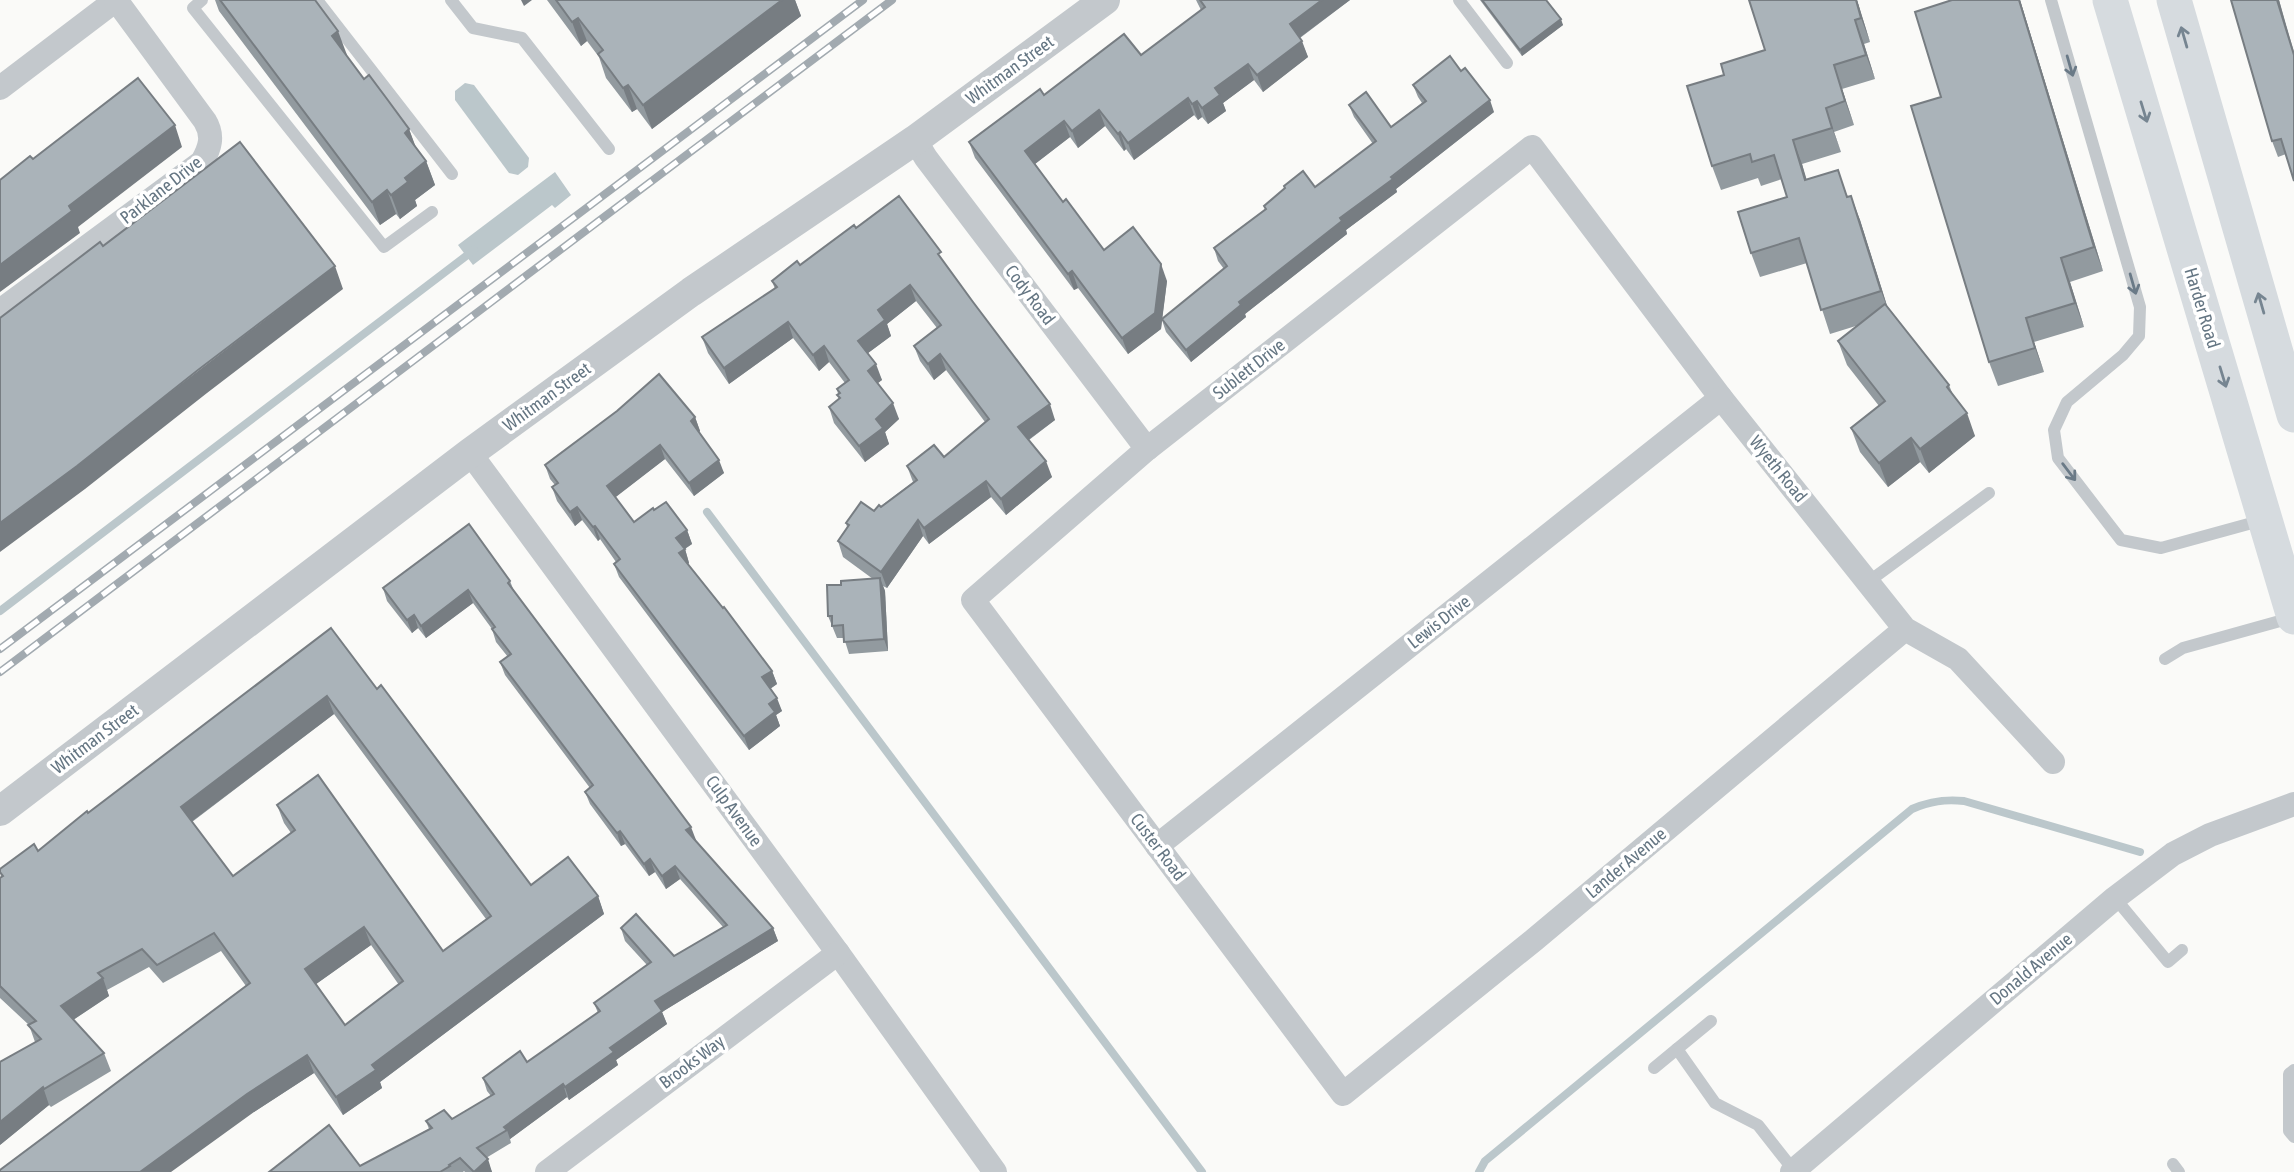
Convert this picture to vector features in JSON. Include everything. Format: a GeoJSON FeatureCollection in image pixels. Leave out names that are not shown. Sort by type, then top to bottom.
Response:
{"type":"FeatureCollection","features":[{"type":"Feature","properties":{"kind":"main road","name":"Harder Road"},"geometry":{"type":"LineString","coordinates":[[2110,0],[2294,617]]}},
{"type":"Feature","properties":{"kind":"main road"},"geometry":{"type":"LineString","coordinates":[[2174,0],[2294,415]]}},
{"type":"Feature","properties":{"kind":"street"},"geometry":{"type":"LineString","coordinates":[[0,88],[116,0]]}},
{"type":"Feature","properties":{"kind":"street","name":"Parklane Drive"},"geometry":{"type":"LineString","coordinates":[[0,311],[202,162],[209,150],[210,129],[116,0]]}},
{"type":"Feature","properties":{"kind":"street","name":"Whitman Street"},"geometry":{"type":"LineString","coordinates":[[0,811],[470,453],[691,292],[915,140],[1105,0]]}},
{"type":"Feature","properties":{"kind":"street","name":"Cody Road"},"geometry":{"type":"LineString","coordinates":[[915,140],[1147,449]]}},
{"type":"Feature","properties":{"kind":"street","name":"Sublett Drive"},"geometry":{"type":"LineString","coordinates":[[973,600],[1147,449],[1532,147]]}},
{"type":"Feature","properties":{"kind":"street","name":"Wyeth Road"},"geometry":{"type":"LineString","coordinates":[[1532,147],[1721,398],[1905,629],[1958,659],[2053,762]]}},
{"type":"Feature","properties":{"kind":"street","name":"Lewis Drive"},"geometry":{"type":"LineString","coordinates":[[1157,846],[1721,398]]}},
{"type":"Feature","properties":{"kind":"street","name":"Culp Avenue"},"geometry":{"type":"LineString","coordinates":[[470,453],[838,953],[995,1172]]}},
{"type":"Feature","properties":{"kind":"street","name":"Custer Road"},"geometry":{"type":"LineString","coordinates":[[973,600],[1343,1094]]}},
{"type":"Feature","properties":{"kind":"street","name":"Lander Avenue"},"geometry":{"type":"LineString","coordinates":[[1343,1094],[1534,940],[1905,629]]}},
{"type":"Feature","properties":{"kind":"street","name":"Donald Avenue"},"geometry":{"type":"LineString","coordinates":[[1794,1171],[2115,898],[2182,849],[2249,819],[2294,804]]}},
{"type":"Feature","properties":{"kind":"street","name":"Brooks Way"},"geometry":{"type":"LineString","coordinates":[[547,1172],[838,953]]}},
{"type":"Feature","properties":{"kind":"lane"},"geometry":{"type":"LineString","coordinates":[[202,0],[193,8],[384,247],[432,212]]}},
{"type":"Feature","properties":{"kind":"lane"},"geometry":{"type":"LineString","coordinates":[[317,0],[452,174]]}},
{"type":"Feature","properties":{"kind":"lane"},"geometry":{"type":"LineString","coordinates":[[451,0],[473,28],[522,38],[609,149]]}},
{"type":"Feature","properties":{"kind":"lane"},"geometry":{"type":"LineString","coordinates":[[1459,0],[1507,63]]}},
{"type":"Feature","properties":{"kind":"lane"},"geometry":{"type":"LineString","coordinates":[[2051,0],[2140,307],[2138,336],[2123,355],[2067,402],[2054,430],[2058,458],[2121,540],[2161,548],[2265,520]]}},
{"type":"Feature","properties":{"kind":"lane"},"geometry":{"type":"LineString","coordinates":[[1868,582],[1989,493]]}},
{"type":"Feature","properties":{"kind":"lane"},"geometry":{"type":"LineString","coordinates":[[2165,659],[2183,649],[2294,617]]}},
{"type":"Feature","properties":{"kind":"lane"},"geometry":{"type":"LineString","coordinates":[[2115,898],[2168,962],[2182,950]]}},
{"type":"Feature","properties":{"kind":"lane"},"geometry":{"type":"LineString","coordinates":[[1654,1068],[1711,1021]]}},
{"type":"Feature","properties":{"kind":"lane"},"geometry":{"type":"LineString","coordinates":[[1677,1049],[1715,1103],[1758,1125],[1794,1171]]}},
{"type":"Feature","properties":{"kind":"lane"},"geometry":{"type":"LineString","coordinates":[[2294,1070],[2289,1074],[2289,1131],[2294,1137]]}},
{"type":"Feature","properties":{"kind":"shaded area"},"geometry":{"type":"Polygon","coordinates":[[[465,83],[474,85],[529,158],[528,167],[518,175],[509,173],[455,100],[455,91],[465,83]]]}},
{"type":"Feature","properties":{"kind":"shaded area"},"geometry":{"type":"Polygon","coordinates":[[[555,172],[571,195],[555,208],[552,205],[473,265],[458,245],[555,172]]]}},
{"type":"Feature","properties":{"kind":"building"},"geometry":{"type":"Polygon","coordinates":[[[220,0],[315,0],[338,31],[332,36],[364,79],[369,75],[409,129],[405,133],[426,161],[405,178],[408,182],[391,195],[387,190],[372,202],[220,0]]]}},
{"type":"Feature","properties":{"kind":"building"},"geometry":{"type":"Polygon","coordinates":[[[556,0],[782,0],[643,105],[628,85],[623,88],[598,54],[603,50],[578,18],[572,22],[556,0]]]}},
{"type":"Feature","properties":{"kind":"building"},"geometry":{"type":"Polygon","coordinates":[[[1200,0],[1322,0],[1290,24],[1302,41],[1257,75],[1248,64],[1215,88],[1220,95],[1202,108],[1197,101],[1192,104],[1188,98],[1128,143],[1099,110],[1072,131],[1064,121],[1025,151],[1063,202],[1066,199],[1104,250],[1133,227],[1161,264],[1155,313],[1122,338],[1072,271],[1068,274],[969,142],[1040,89],[1044,95],[1124,34],[1141,55],[1205,7],[1200,0]]]}},
{"type":"Feature","properties":{"kind":"building"},"geometry":{"type":"Polygon","coordinates":[[[1482,0],[1546,0],[1561,19],[1520,50],[1482,0]]]}},
{"type":"Feature","properties":{"kind":"building"},"geometry":{"type":"Polygon","coordinates":[[[1749,0],[1856,0],[1861,18],[1855,20],[1866,55],[1834,65],[1845,101],[1826,108],[1832,128],[1793,140],[1805,180],[1838,170],[1847,197],[1851,196],[1881,291],[1821,310],[1799,238],[1751,253],[1738,212],[1787,197],[1774,155],[1752,162],[1750,154],[1712,166],[1687,86],[1724,75],[1721,64],[1765,50],[1749,0]]]}},
{"type":"Feature","properties":{"kind":"building"},"geometry":{"type":"Polygon","coordinates":[[[1952,0],[2019,0],[2094,247],[2061,258],[2075,303],[2026,318],[2035,348],[1989,362],[1911,106],[1941,97],[1915,12],[1952,0]]]}},
{"type":"Feature","properties":{"kind":"building"},"geometry":{"type":"Polygon","coordinates":[[[2231,0],[2277,0],[2294,55],[2294,181],[2281,139],[2272,141],[2231,0]]]}},
{"type":"Feature","properties":{"kind":"building"},"geometry":{"type":"Polygon","coordinates":[[[1450,56],[1461,71],[1465,68],[1490,100],[1391,177],[1393,179],[1340,218],[1342,221],[1239,302],[1241,305],[1186,350],[1162,319],[1227,266],[1214,248],[1266,209],[1264,206],[1303,171],[1315,187],[1376,141],[1349,105],[1366,92],[1391,127],[1426,101],[1413,85],[1450,56]]]}},
{"type":"Feature","properties":{"kind":"building"},"geometry":{"type":"Polygon","coordinates":[[[138,78],[175,125],[69,206],[72,211],[0,265],[0,180],[30,156],[33,159],[138,78]]]}},
{"type":"Feature","properties":{"kind":"building"},"geometry":{"type":"Polygon","coordinates":[[[240,142],[335,266],[0,523],[0,318],[100,242],[103,246],[240,142]]]}},
{"type":"Feature","properties":{"kind":"building"},"geometry":{"type":"Polygon","coordinates":[[[899,196],[941,252],[938,254],[1050,404],[1018,427],[1046,461],[1001,499],[986,481],[924,528],[918,520],[881,572],[838,541],[849,525],[846,523],[861,502],[874,511],[917,480],[907,466],[934,445],[944,457],[989,419],[940,354],[928,364],[914,346],[941,325],[910,285],[878,310],[885,320],[858,341],[876,364],[868,371],[893,403],[876,419],[883,428],[859,446],[829,407],[840,398],[837,389],[849,380],[824,346],[813,355],[788,322],[724,368],[702,337],[777,287],[772,281],[797,261],[800,265],[899,196]]]}},
{"type":"Feature","properties":{"kind":"building"},"geometry":{"type":"Polygon","coordinates":[[[1885,304],[1949,385],[1947,387],[1967,413],[1920,449],[1911,438],[1879,463],[1851,428],[1885,401],[1838,341],[1885,304]]]}},
{"type":"Feature","properties":{"kind":"building"},"geometry":{"type":"Polygon","coordinates":[[[659,374],[695,417],[691,421],[719,460],[689,483],[660,445],[607,486],[634,522],[666,502],[687,530],[676,538],[685,549],[679,553],[772,671],[762,677],[777,698],[769,704],[775,712],[744,736],[614,564],[620,559],[595,526],[593,527],[577,507],[570,512],[552,487],[558,483],[545,465],[617,411],[659,374]]]}},
{"type":"Feature","properties":{"kind":"building"},"geometry":{"type":"Polygon","coordinates":[[[469,524],[510,581],[508,583],[691,827],[686,830],[773,928],[655,1001],[662,1011],[610,1048],[614,1052],[565,1087],[563,1084],[504,1127],[507,1130],[477,1148],[488,1159],[474,1172],[460,1158],[440,1172],[269,1172],[329,1125],[360,1166],[432,1128],[426,1121],[444,1110],[452,1119],[494,1094],[483,1078],[520,1051],[527,1062],[600,1011],[594,1003],[651,962],[621,928],[636,914],[674,956],[727,925],[675,866],[662,876],[650,859],[644,864],[620,831],[617,833],[585,792],[593,785],[500,662],[511,654],[468,590],[421,626],[414,615],[407,620],[383,588],[469,524]]]}},
{"type":"Feature","properties":{"kind":"building"},"geometry":{"type":"Polygon","coordinates":[[[880,578],[884,639],[844,642],[843,625],[832,626],[832,616],[828,616],[827,585],[841,585],[841,581],[880,578]]]}},
{"type":"Feature","properties":{"kind":"building"},"geometry":{"type":"Polygon","coordinates":[[[331,628],[377,689],[381,685],[531,885],[568,857],[598,896],[372,1065],[376,1070],[336,1097],[307,1055],[247,1094],[140,1172],[0,1172],[250,983],[214,933],[157,965],[142,949],[98,973],[103,978],[61,1006],[104,1053],[44,1089],[43,1087],[0,1122],[0,1062],[41,1039],[28,1025],[36,1021],[0,986],[0,878],[3,876],[0,869],[34,844],[38,851],[87,811],[88,813],[331,628]],[[327,696],[181,807],[233,876],[295,830],[277,805],[318,775],[443,951],[491,916],[327,696]],[[364,927],[305,969],[345,1025],[403,981],[364,927]]]}},
{"type":"Feature","properties":{"kind":"waterway"},"geometry":{"type":"LineString","coordinates":[[0,611],[474,250]]}},
{"type":"Feature","properties":{"kind":"waterway"},"geometry":{"type":"LineString","coordinates":[[707,512],[1202,1172]]}},
{"type":"Feature","properties":{"kind":"waterway"},"geometry":{"type":"LineString","coordinates":[[1479,1172],[1485,1161],[1912,809],[1938,801],[1964,801],[2140,852]]}},
{"type":"Feature","properties":{"kind":"railway"},"geometry":{"type":"LineString","coordinates":[[0,649],[863,0]]}},
{"type":"Feature","properties":{"kind":"railway"},"geometry":{"type":"LineString","coordinates":[[0,672],[892,0]]}}]}
